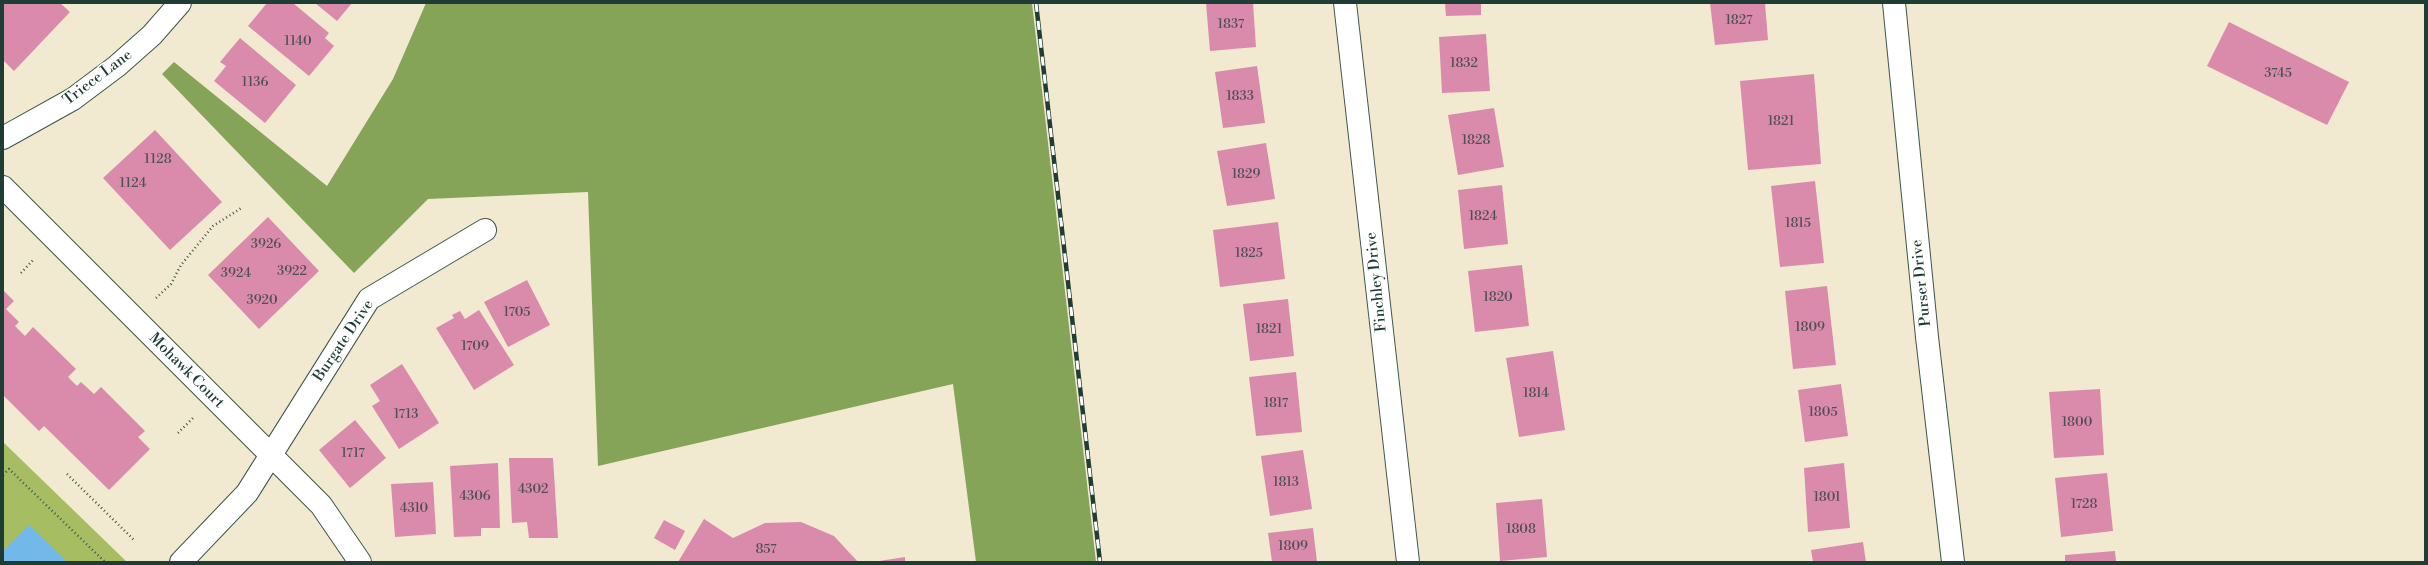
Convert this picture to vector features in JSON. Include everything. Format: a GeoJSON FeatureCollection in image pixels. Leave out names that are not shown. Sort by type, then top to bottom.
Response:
{"type":"FeatureCollection","features":[{"type":"Feature","properties":{"kind":"street","name":"Triece Lane"},"geometry":{"type":"LineString","coordinates":[[3,138],[73,99],[98,80],[152,35],[180,3]]}},
{"type":"Feature","properties":{"kind":"street","name":"Finchley Drive"},"geometry":{"type":"LineString","coordinates":[[1345,3],[1408,562]]}},
{"type":"Feature","properties":{"kind":"street","name":"Purser Drive"},"geometry":{"type":"LineString","coordinates":[[1894,3],[1928,344],[1953,562]]}},
{"type":"Feature","properties":{"kind":"street","name":"Mohawk Court"},"geometry":{"type":"LineString","coordinates":[[3,187],[320,505],[360,562]]}},
{"type":"Feature","properties":{"kind":"street","name":"Burgate Drive"},"geometry":{"type":"LineString","coordinates":[[182,562],[247,493],[368,299],[485,230]]}},
{"type":"Feature","properties":{"kind":"path"},"geometry":{"type":"LineString","coordinates":[[171,284],[181,265],[213,226],[243,206]]}},
{"type":"Feature","properties":{"kind":"path"},"geometry":{"type":"LineString","coordinates":[[3,474],[9,469],[106,562]]}},
{"type":"Feature","properties":{"kind":"path"},"geometry":{"type":"LineString","coordinates":[[66,474],[134,540]]}},
{"type":"Feature","properties":{"kind":"green space"},"geometry":{"type":"Polygon","coordinates":[[[426,3],[1032,3],[1096,562],[976,562],[953,384],[598,466],[588,192],[428,199],[354,273],[162,74],[174,62],[327,186],[393,79],[426,3]]]}},
{"type":"Feature","properties":{"kind":"green space"},"geometry":{"type":"Polygon","coordinates":[[[3,442],[127,562],[3,562],[3,442]]]}},
{"type":"Feature","properties":{"kind":"water"},"geometry":{"type":"Polygon","coordinates":[[[29,525],[67,562],[3,562],[3,551],[29,525]]]}},
{"type":"Feature","properties":{"kind":"building"},"geometry":{"type":"Polygon","coordinates":[[[3,3],[60,3],[70,12],[14,71],[3,60],[3,3]]]}},
{"type":"Feature","properties":{"kind":"building"},"geometry":{"type":"Polygon","coordinates":[[[267,3],[293,3],[329,33],[325,38],[334,46],[309,76],[248,26],[267,3]]]}},
{"type":"Feature","properties":{"kind":"building"},"geometry":{"type":"Polygon","coordinates":[[[315,3],[352,3],[337,21],[315,3]]]}},
{"type":"Feature","properties":{"kind":"building"},"geometry":{"type":"Polygon","coordinates":[[[1206,3],[1253,3],[1256,47],[1210,51],[1206,3]]]}},
{"type":"Feature","properties":{"kind":"building"},"geometry":{"type":"Polygon","coordinates":[[[1445,3],[1481,3],[1481,15],[1446,16],[1445,3]]]}},
{"type":"Feature","properties":{"kind":"building"},"geometry":{"type":"Polygon","coordinates":[[[1710,3],[1765,3],[1768,40],[1715,45],[1710,3]]]}},
{"type":"Feature","properties":{"kind":"building"},"geometry":{"type":"Polygon","coordinates":[[[2229,22],[2349,82],[2327,125],[2207,66],[2229,22]]]}},
{"type":"Feature","properties":{"kind":"building"},"geometry":{"type":"Polygon","coordinates":[[[1486,34],[1490,91],[1442,93],[1439,37],[1486,34]]]}},
{"type":"Feature","properties":{"kind":"building"},"geometry":{"type":"Polygon","coordinates":[[[240,38],[296,85],[265,123],[214,81],[226,66],[220,62],[240,38]]]}},
{"type":"Feature","properties":{"kind":"building"},"geometry":{"type":"Polygon","coordinates":[[[1257,66],[1265,123],[1223,128],[1215,72],[1257,66]]]}},
{"type":"Feature","properties":{"kind":"building"},"geometry":{"type":"Polygon","coordinates":[[[1814,74],[1821,164],[1748,170],[1740,81],[1814,74]]]}},
{"type":"Feature","properties":{"kind":"building"},"geometry":{"type":"Polygon","coordinates":[[[1494,108],[1504,167],[1458,175],[1448,115],[1494,108]]]}},
{"type":"Feature","properties":{"kind":"building"},"geometry":{"type":"Polygon","coordinates":[[[155,130],[222,202],[170,250],[103,178],[155,130]]]}},
{"type":"Feature","properties":{"kind":"building"},"geometry":{"type":"Polygon","coordinates":[[[1266,143],[1275,199],[1227,206],[1217,151],[1266,143]]]}},
{"type":"Feature","properties":{"kind":"building"},"geometry":{"type":"Polygon","coordinates":[[[1815,181],[1824,263],[1780,267],[1771,186],[1815,181]]]}},
{"type":"Feature","properties":{"kind":"building"},"geometry":{"type":"Polygon","coordinates":[[[1502,185],[1508,244],[1464,249],[1458,190],[1502,185]]]}},
{"type":"Feature","properties":{"kind":"building"},"geometry":{"type":"Polygon","coordinates":[[[268,217],[319,271],[259,329],[208,275],[268,217]]]}},
{"type":"Feature","properties":{"kind":"building"},"geometry":{"type":"Polygon","coordinates":[[[1278,222],[1285,279],[1220,287],[1213,230],[1278,222]]]}},
{"type":"Feature","properties":{"kind":"building"},"geometry":{"type":"Polygon","coordinates":[[[1522,265],[1529,326],[1475,332],[1468,271],[1522,265]]]}},
{"type":"Feature","properties":{"kind":"building"},"geometry":{"type":"Polygon","coordinates":[[[527,280],[550,325],[508,347],[484,302],[527,280]]]}},
{"type":"Feature","properties":{"kind":"building"},"geometry":{"type":"Polygon","coordinates":[[[1827,286],[1836,365],[1793,369],[1785,291],[1827,286]]]}},
{"type":"Feature","properties":{"kind":"building"},"geometry":{"type":"Polygon","coordinates":[[[3,290],[14,301],[6,309],[19,322],[15,326],[25,336],[33,327],[76,369],[68,377],[77,386],[81,382],[94,394],[101,387],[145,431],[138,437],[150,449],[109,490],[44,426],[39,431],[3,395],[3,290]]]}},
{"type":"Feature","properties":{"kind":"building"},"geometry":{"type":"Polygon","coordinates":[[[1288,299],[1294,356],[1250,361],[1243,304],[1288,299]]]}},
{"type":"Feature","properties":{"kind":"building"},"geometry":{"type":"Polygon","coordinates":[[[479,310],[514,365],[474,390],[436,328],[454,318],[452,315],[460,311],[465,319],[479,310]]]}},
{"type":"Feature","properties":{"kind":"building"},"geometry":{"type":"Polygon","coordinates":[[[1553,351],[1565,430],[1519,437],[1506,358],[1553,351]]]}},
{"type":"Feature","properties":{"kind":"building"},"geometry":{"type":"Polygon","coordinates":[[[402,364],[439,423],[399,449],[372,406],[380,401],[370,385],[402,364]]]}},
{"type":"Feature","properties":{"kind":"building"},"geometry":{"type":"Polygon","coordinates":[[[1296,372],[1302,432],[1256,436],[1249,377],[1296,372]]]}},
{"type":"Feature","properties":{"kind":"building"},"geometry":{"type":"Polygon","coordinates":[[[1841,384],[1848,436],[1805,442],[1798,390],[1841,384]]]}},
{"type":"Feature","properties":{"kind":"building"},"geometry":{"type":"Polygon","coordinates":[[[2100,389],[2104,455],[2054,458],[2049,392],[2100,389]]]}},
{"type":"Feature","properties":{"kind":"building"},"geometry":{"type":"Polygon","coordinates":[[[355,420],[386,458],[350,488],[319,450],[355,420]]]}},
{"type":"Feature","properties":{"kind":"building"},"geometry":{"type":"Polygon","coordinates":[[[1303,450],[1312,509],[1270,516],[1261,456],[1303,450]]]}},
{"type":"Feature","properties":{"kind":"building"},"geometry":{"type":"Polygon","coordinates":[[[509,458],[553,458],[558,538],[529,538],[527,522],[512,523],[509,458]]]}},
{"type":"Feature","properties":{"kind":"building"},"geometry":{"type":"Polygon","coordinates":[[[498,463],[500,528],[481,528],[481,536],[454,537],[450,466],[498,463]]]}},
{"type":"Feature","properties":{"kind":"building"},"geometry":{"type":"Polygon","coordinates":[[[1844,463],[1850,528],[1808,532],[1804,468],[1844,463]]]}},
{"type":"Feature","properties":{"kind":"building"},"geometry":{"type":"Polygon","coordinates":[[[2107,473],[2113,531],[2061,537],[2055,478],[2107,473]]]}},
{"type":"Feature","properties":{"kind":"building"},"geometry":{"type":"Polygon","coordinates":[[[433,482],[436,534],[395,537],[391,484],[433,482]]]}},
{"type":"Feature","properties":{"kind":"building"},"geometry":{"type":"Polygon","coordinates":[[[1542,499],[1547,557],[1500,561],[1496,503],[1542,499]]]}},
{"type":"Feature","properties":{"kind":"building"},"geometry":{"type":"Polygon","coordinates":[[[704,519],[733,538],[765,523],[801,522],[834,536],[858,562],[678,562],[704,519]]]}},
{"type":"Feature","properties":{"kind":"building"},"geometry":{"type":"Polygon","coordinates":[[[664,520],[685,531],[675,550],[654,538],[664,520]]]}},
{"type":"Feature","properties":{"kind":"building"},"geometry":{"type":"Polygon","coordinates":[[[1313,528],[1317,562],[1272,562],[1268,533],[1313,528]]]}},
{"type":"Feature","properties":{"kind":"building"},"geometry":{"type":"Polygon","coordinates":[[[1863,542],[1866,562],[1813,562],[1811,550],[1863,542]]]}},
{"type":"Feature","properties":{"kind":"building"},"geometry":{"type":"Polygon","coordinates":[[[2115,551],[2116,562],[2065,562],[2065,555],[2115,551]]]}},
{"type":"Feature","properties":{"kind":"building"},"geometry":{"type":"Polygon","coordinates":[[[905,557],[905,562],[879,561],[905,557]]]}},
{"type":"Feature","properties":{"kind":"railway"},"geometry":{"type":"LineString","coordinates":[[1036,3],[1100,562]]}}]}
